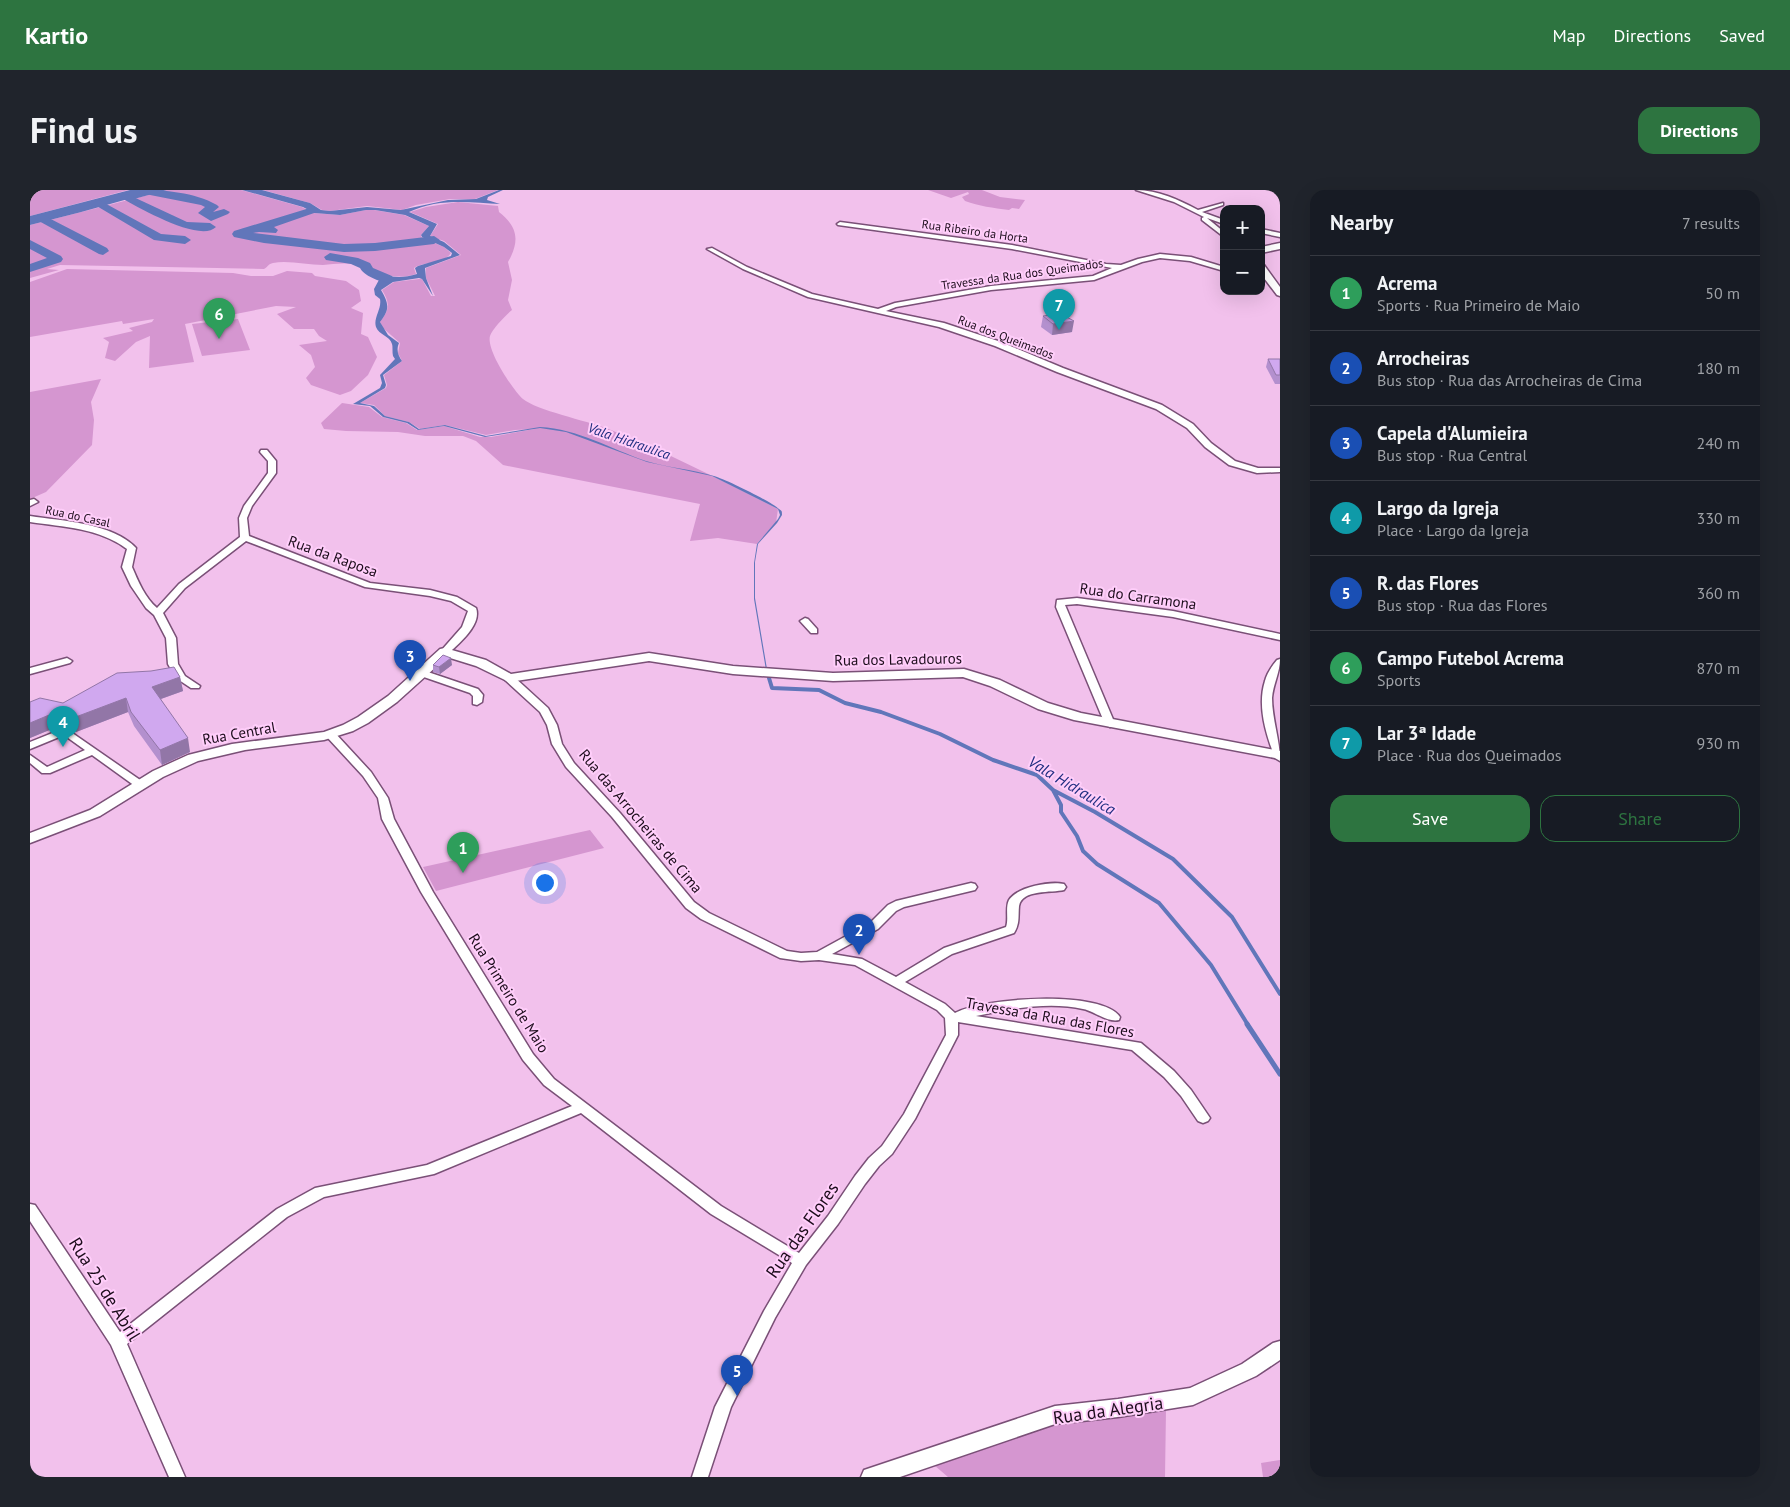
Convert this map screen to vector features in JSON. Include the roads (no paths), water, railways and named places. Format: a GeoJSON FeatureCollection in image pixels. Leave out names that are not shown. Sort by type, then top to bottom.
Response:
{"type":"FeatureCollection","features":[{"type":"Feature","properties":{"kind":"street"},"geometry":{"type":"LineString","coordinates":[[1139,190],[1176,201],[1199,213],[1220,221]]}},
{"type":"Feature","properties":{"kind":"street"},"geometry":{"type":"LineString","coordinates":[[1199,213],[1222,204]]}},
{"type":"Feature","properties":{"kind":"street"},"geometry":{"type":"LineString","coordinates":[[1199,213],[1200,216],[1220,232]]}},
{"type":"Feature","properties":{"kind":"street","name":"Rua Ribeiro da Horta"},"geometry":{"type":"LineString","coordinates":[[840,224],[1012,247],[1106,266],[1125,267]]}},
{"type":"Feature","properties":{"kind":"street"},"geometry":{"type":"LineString","coordinates":[[1265,232],[1280,235]]}},
{"type":"Feature","properties":{"kind":"street"},"geometry":{"type":"LineString","coordinates":[[1265,249],[1280,246]]}},
{"type":"Feature","properties":{"kind":"street","name":"Rua dos Queimados"},"geometry":{"type":"LineString","coordinates":[[710,249],[746,268],[810,296],[941,325],[998,344],[1060,370],[1159,407],[1190,426],[1208,445],[1232,463],[1257,472],[1280,470]]}},
{"type":"Feature","properties":{"kind":"street","name":"Travessa da Rua dos Queimados"},"geometry":{"type":"LineString","coordinates":[[879,310],[896,305],[991,288],[1086,279],[1151,258],[1170,256],[1191,258],[1220,268]]}},
{"type":"Feature","properties":{"kind":"street","name":"Rua Ribeiro da Horta"},"geometry":{"type":"LineString","coordinates":[[1106,266],[1115,271]]}},
{"type":"Feature","properties":{"kind":"street"},"geometry":{"type":"LineString","coordinates":[[1265,272],[1280,293]]}},
{"type":"Feature","properties":{"kind":"street"},"geometry":{"type":"LineString","coordinates":[[196,686],[181,678],[173,664],[171,638],[158,613],[182,586],[245,538],[242,532],[243,518],[248,506],[272,473],[272,461],[264,452]]}},
{"type":"Feature","properties":{"kind":"street","name":"Rua do Casal"},"geometry":{"type":"LineString","coordinates":[[30,519],[104,532],[122,540],[132,548],[127,567],[136,586],[149,606],[158,613]]}},
{"type":"Feature","properties":{"kind":"street","name":"Rua da Raposa"},"geometry":{"type":"LineString","coordinates":[[245,538],[368,585],[430,593],[454,599],[472,610],[472,619],[461,635],[445,652]]}},
{"type":"Feature","properties":{"kind":"street","name":"Rua do Carramona"},"geometry":{"type":"LineString","coordinates":[[1110,724],[1060,602],[1077,601],[1173,614],[1280,637]]}},
{"type":"Feature","properties":{"kind":"street"},"geometry":{"type":"LineString","coordinates":[[805,621],[814,631]]}},
{"type":"Feature","properties":{"kind":"street","name":"Rua Central"},"geometry":{"type":"LineString","coordinates":[[30,838],[74,823],[105,808],[139,784],[193,758],[331,734],[361,720],[401,693],[445,652]]}},
{"type":"Feature","properties":{"kind":"street","name":"Rua das Arrocheiras de Cima"},"geometry":{"type":"LineString","coordinates":[[445,652],[481,663],[509,678],[544,710],[552,725],[557,744],[570,765],[616,815],[690,905],[705,916],[784,955],[819,956],[858,962],[941,1007],[951,1017]]}},
{"type":"Feature","properties":{"kind":"street","name":"Rua dos Lavadouros"},"geometry":{"type":"LineString","coordinates":[[509,678],[649,657],[733,670],[833,677],[964,673],[994,683],[1043,706],[1110,724],[1280,756]]}},
{"type":"Feature","properties":{"kind":"street"},"geometry":{"type":"LineString","coordinates":[[30,671],[67,661]]}},
{"type":"Feature","properties":{"kind":"street"},"geometry":{"type":"LineString","coordinates":[[1280,662],[1270,680],[1268,702],[1280,756]]}},
{"type":"Feature","properties":{"kind":"street"},"geometry":{"type":"LineString","coordinates":[[422,673],[474,691],[478,695],[476,702]]}},
{"type":"Feature","properties":{"kind":"street"},"geometry":{"type":"LineString","coordinates":[[30,746],[65,731],[139,784]]}},
{"type":"Feature","properties":{"kind":"street","name":"Rua Primeiro de Maio"},"geometry":{"type":"LineString","coordinates":[[331,734],[367,774],[382,798],[388,819],[427,892],[528,1056],[549,1082],[716,1210],[801,1261]]}},
{"type":"Feature","properties":{"kind":"street"},"geometry":{"type":"LineString","coordinates":[[30,758],[46,771],[93,751]]}},
{"type":"Feature","properties":{"kind":"street"},"geometry":{"type":"LineString","coordinates":[[819,956],[874,926],[892,908],[900,904],[971,887]]}},
{"type":"Feature","properties":{"kind":"street"},"geometry":{"type":"LineString","coordinates":[[897,982],[948,951],[1010,930],[1013,925],[1013,904],[1017,898],[1030,891],[1060,887]]}},
{"type":"Feature","properties":{"kind":"street"},"geometry":{"type":"LineString","coordinates":[[951,1017],[995,1006],[1039,1002],[1072,1004],[1104,1010],[1114,1017]]}},
{"type":"Feature","properties":{"kind":"street","name":"Travessa da Rua das Flores"},"geometry":{"type":"LineString","coordinates":[[951,1017],[1136,1046],[1169,1074],[1186,1093],[1203,1118]]}},
{"type":"Feature","properties":{"kind":"street","name":"Rua das Flores"},"geometry":{"type":"LineString","coordinates":[[700,1477],[723,1407],[778,1297],[801,1261],[833,1220],[860,1180],[874,1162],[887,1150],[910,1116],[952,1035],[951,1017]]}},
{"type":"Feature","properties":{"kind":"street"},"geometry":{"type":"LineString","coordinates":[[118,1342],[282,1213],[320,1192],[429,1170],[584,1107]]}},
{"type":"Feature","properties":{"kind":"street","name":"Rua 25 de Abril"},"geometry":{"type":"LineString","coordinates":[[30,1209],[118,1342],[176,1477]]}},
{"type":"Feature","properties":{"kind":"street","name":"Rua da Alegria"},"geometry":{"type":"LineString","coordinates":[[872,1477],[1055,1415],[1118,1408],[1193,1396],[1249,1370],[1280,1349]]}},
{"type":"Feature","properties":{"kind":"water"},"geometry":{"type":"Polygon","coordinates":[[[130,190],[167,190],[134,199],[136,200],[128,199],[30,225],[30,216],[130,190]]]}},
{"type":"Feature","properties":{"kind":"water"},"geometry":{"type":"Polygon","coordinates":[[[242,190],[262,190],[310,203],[321,210],[330,211],[367,207],[401,210],[448,200],[476,199],[503,190],[488,197],[487,200],[500,204],[442,203],[409,212],[437,224],[430,236],[444,242],[460,255],[425,268],[426,278],[433,296],[422,279],[419,278],[393,282],[381,290],[386,299],[387,310],[380,322],[388,335],[399,343],[398,352],[402,361],[383,375],[385,388],[360,403],[374,406],[385,416],[409,422],[419,429],[445,425],[486,436],[540,427],[568,431],[646,461],[714,476],[767,501],[781,510],[782,515],[758,544],[755,562],[755,598],[767,669],[820,673],[766,670],[754,599],[754,563],[757,544],[778,519],[780,515],[778,509],[712,476],[647,462],[566,432],[540,428],[485,437],[444,426],[418,430],[407,423],[383,417],[370,406],[353,404],[380,388],[382,383],[380,375],[395,359],[391,341],[379,332],[375,324],[380,299],[375,295],[374,289],[380,278],[367,270],[392,276],[410,276],[417,274],[415,268],[418,266],[451,256],[452,253],[444,247],[422,237],[421,235],[429,226],[405,215],[375,210],[340,215],[314,213],[303,207],[242,190]]]}},
{"type":"Feature","properties":{"kind":"waterway"},"geometry":{"type":"LineString","coordinates":[[144,191],[188,198],[205,203],[213,207],[204,213],[211,217],[224,212]]}},
{"type":"Feature","properties":{"kind":"waterway"},"geometry":{"type":"LineString","coordinates":[[127,197],[185,225],[210,227]]}},
{"type":"Feature","properties":{"kind":"waterway"},"geometry":{"type":"LineString","coordinates":[[99,203],[158,237],[185,240]]}},
{"type":"Feature","properties":{"kind":"waterway"},"geometry":{"type":"LineString","coordinates":[[259,228],[313,210]]}},
{"type":"Feature","properties":{"kind":"waterway"},"geometry":{"type":"LineString","coordinates":[[41,218],[103,251]]}},
{"type":"Feature","properties":{"kind":"waterway"},"geometry":{"type":"LineString","coordinates":[[259,228],[272,230]]}},
{"type":"Feature","properties":{"kind":"waterway"},"geometry":{"type":"LineString","coordinates":[[259,228],[238,234],[264,239],[344,248],[375,247],[434,240]]}},
{"type":"Feature","properties":{"kind":"waterway"},"geometry":{"type":"LineString","coordinates":[[30,244],[57,259],[31,268]]}},
{"type":"Feature","properties":{"kind":"waterway"},"geometry":{"type":"LineString","coordinates":[[330,257],[354,261],[366,266],[367,270],[388,279]]}},
{"type":"Feature","properties":{"kind":"waterway","name":"Vala Hidraulica"},"geometry":{"type":"LineString","coordinates":[[769,678],[772,688],[819,690],[845,703],[881,712],[940,734],[993,760],[1037,775],[1053,790]]}},
{"type":"Feature","properties":{"kind":"waterway","name":"Vala Hidraulica"},"geometry":{"type":"LineString","coordinates":[[1053,790],[1095,812],[1173,859],[1232,917],[1280,994]]}},
{"type":"Feature","properties":{"kind":"waterway"},"geometry":{"type":"LineString","coordinates":[[1053,790],[1061,805],[1061,812],[1077,836],[1083,851],[1097,864],[1159,903],[1211,965],[1248,1025]]}},
{"type":"Feature","properties":{"kind":"waterway"},"geometry":{"type":"LineString","coordinates":[[1247,1024],[1280,1074]]}},
{"type":"Feature","properties":{"kind":"place","name":"Lar 3ª Idade"},"geometry":{"type":"Point","coordinates":[1059,330]}},
{"type":"Feature","properties":{"kind":"place","name":"Campo Futebol Acrema"},"geometry":{"type":"Point","coordinates":[219,339]}},
{"type":"Feature","properties":{"kind":"place","name":"Capela d'Alumieira"},"geometry":{"type":"Point","coordinates":[410,681]}},
{"type":"Feature","properties":{"kind":"place","name":"Largo da Igreja"},"geometry":{"type":"Point","coordinates":[63,747]}},
{"type":"Feature","properties":{"kind":"place","name":"Acrema"},"geometry":{"type":"Point","coordinates":[463,873]}},
{"type":"Feature","properties":{"kind":"place","name":"Arrocheiras"},"geometry":{"type":"Point","coordinates":[859,955]}},
{"type":"Feature","properties":{"kind":"place","name":"R. das Flores"},"geometry":{"type":"Point","coordinates":[737,1396]}}]}
